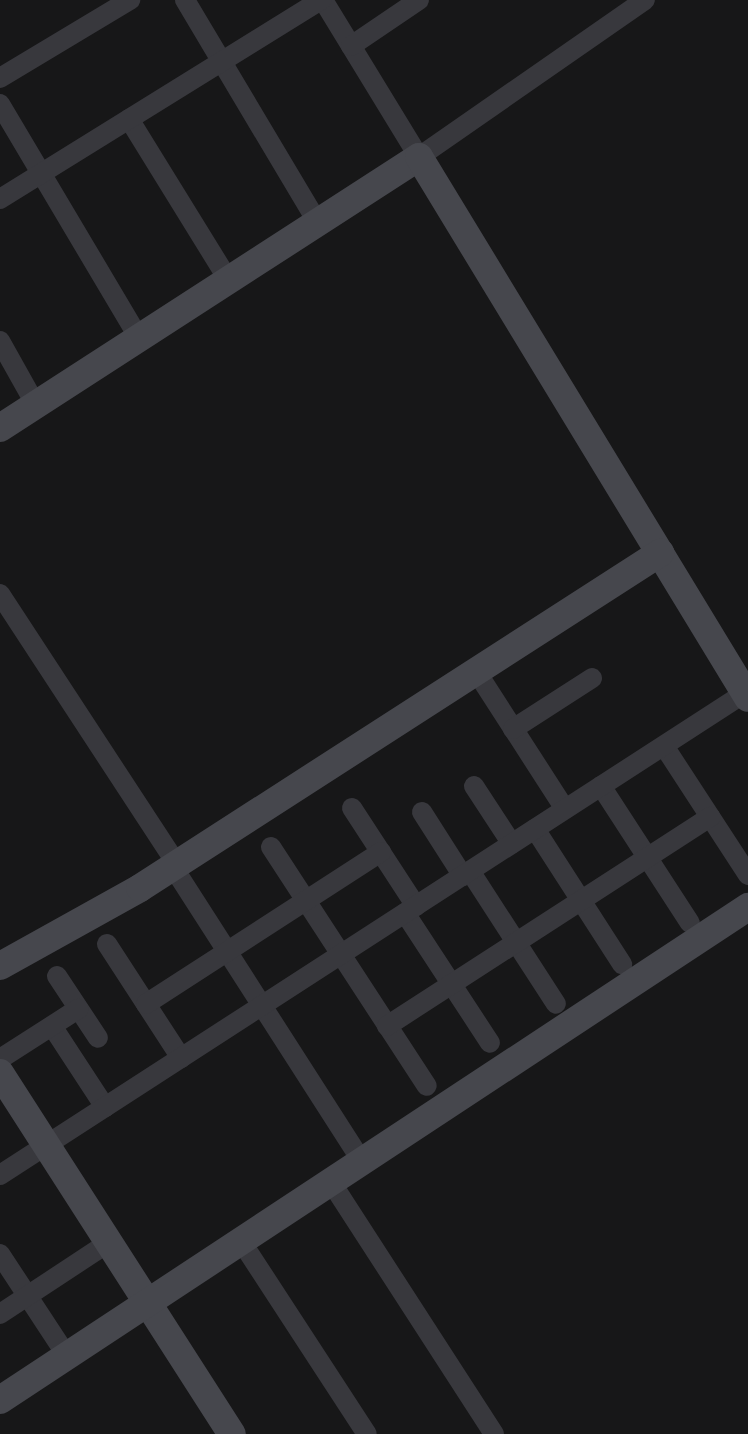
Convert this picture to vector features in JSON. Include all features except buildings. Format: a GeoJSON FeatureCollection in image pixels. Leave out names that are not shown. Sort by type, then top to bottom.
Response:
{"type":"FeatureCollection","features":[{"type":"Feature","properties":{"kind":"street"},"geometry":{"type":"LineString","coordinates":[[0,78],[130,0]]}},
{"type":"Feature","properties":{"kind":"street"},"geometry":{"type":"LineString","coordinates":[[185,0],[318,223]]}},
{"type":"Feature","properties":{"kind":"street"},"geometry":{"type":"LineString","coordinates":[[0,199],[322,0],[747,694],[0,1175]]}},
{"type":"Feature","properties":{"kind":"street"},"geometry":{"type":"LineString","coordinates":[[351,46],[419,0]]}},
{"type":"Feature","properties":{"kind":"street"},"geometry":{"type":"LineString","coordinates":[[0,428],[37,407],[419,157],[645,0]]}},
{"type":"Feature","properties":{"kind":"street"},"geometry":{"type":"LineString","coordinates":[[0,104],[140,340]]}},
{"type":"Feature","properties":{"kind":"street"},"geometry":{"type":"LineString","coordinates":[[129,119],[229,281]]}},
{"type":"Feature","properties":{"kind":"street"},"geometry":{"type":"LineString","coordinates":[[0,341],[37,407]]}},
{"type":"Feature","properties":{"kind":"street"},"geometry":{"type":"LineString","coordinates":[[0,966],[175,865],[660,553]]}},
{"type":"Feature","properties":{"kind":"street"},"geometry":{"type":"LineString","coordinates":[[0,594],[362,1161]]}},
{"type":"Feature","properties":{"kind":"street"},"geometry":{"type":"LineString","coordinates":[[476,671],[566,809]]}},
{"type":"Feature","properties":{"kind":"street"},"geometry":{"type":"LineString","coordinates":[[513,729],[592,678]]}},
{"type":"Feature","properties":{"kind":"street"},"geometry":{"type":"LineString","coordinates":[[664,746],[748,875]]}},
{"type":"Feature","properties":{"kind":"street"},"geometry":{"type":"LineString","coordinates":[[474,786],[512,844]]}},
{"type":"Feature","properties":{"kind":"street"},"geometry":{"type":"LineString","coordinates":[[601,786],[690,923]]}},
{"type":"Feature","properties":{"kind":"street"},"geometry":{"type":"LineString","coordinates":[[352,807],[381,852],[451,984],[490,1043]]}},
{"type":"Feature","properties":{"kind":"street"},"geometry":{"type":"LineString","coordinates":[[422,812],[516,943],[556,1004]]}},
{"type":"Feature","properties":{"kind":"street"},"geometry":{"type":"LineString","coordinates":[[387,1026],[710,817]]}},
{"type":"Feature","properties":{"kind":"street"},"geometry":{"type":"LineString","coordinates":[[535,829],[622,964]]}},
{"type":"Feature","properties":{"kind":"street"},"geometry":{"type":"LineString","coordinates":[[271,847],[427,1086]]}},
{"type":"Feature","properties":{"kind":"street"},"geometry":{"type":"LineString","coordinates":[[146,1004],[381,852]]}},
{"type":"Feature","properties":{"kind":"street"},"geometry":{"type":"LineString","coordinates":[[0,1400],[748,907]]}},
{"type":"Feature","properties":{"kind":"street"},"geometry":{"type":"LineString","coordinates":[[107,944],[181,1058]]}},
{"type":"Feature","properties":{"kind":"street"},"geometry":{"type":"LineString","coordinates":[[57,976],[98,1038]]}},
{"type":"Feature","properties":{"kind":"street"},"geometry":{"type":"LineString","coordinates":[[0,1059],[78,1009]]}},
{"type":"Feature","properties":{"kind":"street"},"geometry":{"type":"LineString","coordinates":[[52,1026],[105,1107]]}},
{"type":"Feature","properties":{"kind":"street"},"geometry":{"type":"LineString","coordinates":[[0,1073],[232,1434]]}},
{"type":"Feature","properties":{"kind":"street"},"geometry":{"type":"LineString","coordinates":[[331,1182],[494,1434]]}},
{"type":"Feature","properties":{"kind":"street"},"geometry":{"type":"LineString","coordinates":[[241,1241],[367,1434]]}},
{"type":"Feature","properties":{"kind":"street"},"geometry":{"type":"LineString","coordinates":[[0,1314],[109,1242]]}},
{"type":"Feature","properties":{"kind":"street"},"geometry":{"type":"LineString","coordinates":[[0,1254],[67,1356]]}}]}
